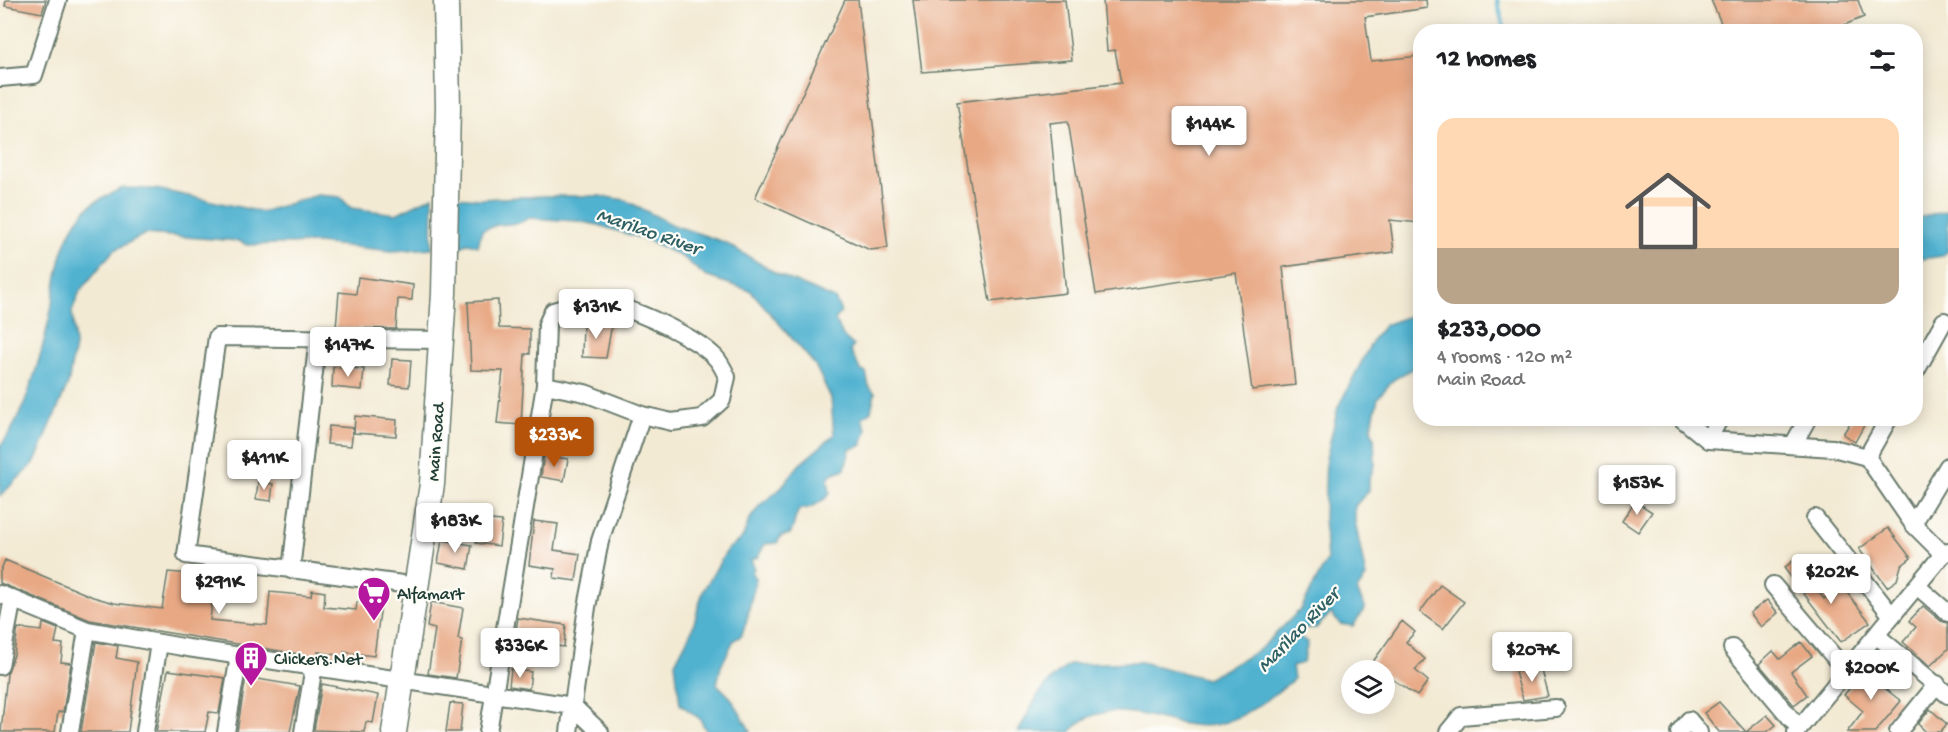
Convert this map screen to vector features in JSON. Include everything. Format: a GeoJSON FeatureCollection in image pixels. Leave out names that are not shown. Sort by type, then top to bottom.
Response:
{"type":"FeatureCollection","features":[{"type":"Feature","properties":{"kind":"main road","name":"Main Road"},"geometry":{"type":"LineString","coordinates":[[394,732],[432,484],[444,293],[447,173],[446,0]]}},
{"type":"Feature","properties":{"kind":"street"},"geometry":{"type":"LineString","coordinates":[[0,78],[34,75],[58,0]]}},
{"type":"Feature","properties":{"kind":"street"},"geometry":{"type":"LineString","coordinates":[[488,732],[545,385],[547,324],[553,311],[567,306],[604,304],[633,310],[716,357],[727,376],[722,400],[702,418],[672,422],[642,415],[585,393],[545,385]]}},
{"type":"Feature","properties":{"kind":"street"},"geometry":{"type":"LineString","coordinates":[[1923,358],[1944,321]]}},
{"type":"Feature","properties":{"kind":"street"},"geometry":{"type":"LineString","coordinates":[[417,586],[186,555],[217,337],[441,340]]}},
{"type":"Feature","properties":{"kind":"street"},"geometry":{"type":"LineString","coordinates":[[291,570],[318,338]]}},
{"type":"Feature","properties":{"kind":"street"},"geometry":{"type":"LineString","coordinates":[[569,732],[587,607],[600,541],[642,415]]}},
{"type":"Feature","properties":{"kind":"street"},"geometry":{"type":"LineString","coordinates":[[1691,426],[1708,440],[1833,448],[1867,457],[1913,524],[1945,553],[1797,730],[1732,648]]}},
{"type":"Feature","properties":{"kind":"street"},"geometry":{"type":"LineString","coordinates":[[1708,440],[1716,426]]}},
{"type":"Feature","properties":{"kind":"street"},"geometry":{"type":"LineString","coordinates":[[1793,445],[1804,426]]}},
{"type":"Feature","properties":{"kind":"street"},"geometry":{"type":"LineString","coordinates":[[1867,457],[1884,426]]}},
{"type":"Feature","properties":{"kind":"street"},"geometry":{"type":"LineString","coordinates":[[1913,524],[1948,466]]}},
{"type":"Feature","properties":{"kind":"street"},"geometry":{"type":"LineString","coordinates":[[1815,518],[1892,616]]}},
{"type":"Feature","properties":{"kind":"street"},"geometry":{"type":"LineString","coordinates":[[1773,585],[1846,671]]}},
{"type":"Feature","properties":{"kind":"street"},"geometry":{"type":"LineString","coordinates":[[1918,586],[1948,613]]}},
{"type":"Feature","properties":{"kind":"street"},"geometry":{"type":"LineString","coordinates":[[0,666],[6,596],[87,630],[238,656],[573,706],[600,732]]}},
{"type":"Feature","properties":{"kind":"street"},"geometry":{"type":"LineString","coordinates":[[70,732],[87,630]]}},
{"type":"Feature","properties":{"kind":"street"},"geometry":{"type":"LineString","coordinates":[[1876,635],[1942,689],[1898,732]]}},
{"type":"Feature","properties":{"kind":"street"},"geometry":{"type":"LineString","coordinates":[[145,732],[159,643]]}},
{"type":"Feature","properties":{"kind":"street"},"geometry":{"type":"LineString","coordinates":[[226,732],[238,656]]}},
{"type":"Feature","properties":{"kind":"street"},"geometry":{"type":"LineString","coordinates":[[303,732],[314,666]]}},
{"type":"Feature","properties":{"kind":"street"},"geometry":{"type":"LineString","coordinates":[[1448,732],[1461,716],[1556,708]]}},
{"type":"Feature","properties":{"kind":"street"},"geometry":{"type":"LineString","coordinates":[[1679,732],[1689,720],[1699,732]]}},
{"type":"Feature","properties":{"kind":"water"},"geometry":{"type":"Polygon","coordinates":[[[123,188],[156,189],[262,212],[318,195],[340,197],[351,208],[396,214],[433,196],[432,248],[392,251],[317,243],[247,245],[239,241],[145,234],[113,251],[80,291],[72,311],[75,346],[68,384],[35,462],[0,496],[0,446],[9,434],[25,402],[37,366],[47,330],[60,261],[69,235],[92,204],[123,188]]]}},
{"type":"Feature","properties":{"kind":"water","name":"Marilao River"},"geometry":{"type":"Polygon","coordinates":[[[600,196],[625,200],[673,225],[724,242],[779,275],[835,299],[841,312],[835,320],[844,337],[854,346],[850,350],[861,371],[866,372],[869,387],[875,393],[871,411],[862,418],[867,430],[861,446],[850,449],[845,469],[831,474],[828,480],[830,493],[816,504],[800,509],[790,534],[781,536],[777,543],[765,544],[758,557],[751,560],[754,567],[752,574],[756,578],[746,623],[741,636],[734,640],[721,666],[717,684],[731,698],[751,732],[707,732],[700,719],[680,704],[675,663],[692,630],[703,591],[727,550],[743,537],[749,520],[760,505],[779,490],[799,465],[834,435],[831,398],[815,365],[751,291],[705,276],[684,258],[650,241],[577,221],[529,218],[519,223],[497,225],[482,230],[478,246],[469,243],[457,249],[458,197],[480,199],[600,196]]]}},
{"type":"Feature","properties":{"kind":"water"},"geometry":{"type":"Polygon","coordinates":[[[1948,211],[1948,251],[1942,256],[1923,259],[1923,216],[1948,211]]]}},
{"type":"Feature","properties":{"kind":"water","name":"Marilao River"},"geometry":{"type":"Polygon","coordinates":[[[1413,315],[1413,368],[1393,380],[1378,398],[1371,429],[1374,437],[1375,465],[1369,480],[1369,490],[1355,506],[1355,521],[1366,577],[1357,590],[1365,608],[1353,626],[1340,624],[1331,613],[1316,628],[1305,628],[1299,637],[1308,642],[1303,663],[1292,666],[1294,679],[1257,707],[1226,722],[1215,725],[1197,725],[1121,712],[1102,713],[1086,719],[1070,732],[1018,732],[1038,695],[1052,678],[1070,664],[1141,662],[1207,679],[1259,650],[1301,609],[1327,560],[1324,517],[1326,459],[1338,407],[1374,338],[1385,325],[1413,315]]]}},
{"type":"Feature","properties":{"kind":"building"},"geometry":{"type":"Polygon","coordinates":[[[6,0],[46,0],[42,13],[5,6],[6,0]]]}},
{"type":"Feature","properties":{"kind":"building"},"geometry":{"type":"Polygon","coordinates":[[[845,0],[858,0],[888,248],[870,250],[755,198],[845,0]]]}},
{"type":"Feature","properties":{"kind":"building"},"geometry":{"type":"Polygon","coordinates":[[[913,0],[1065,0],[1072,60],[922,72],[913,0]]]}},
{"type":"Feature","properties":{"kind":"building"},"geometry":{"type":"Polygon","coordinates":[[[1103,0],[1426,0],[1427,8],[1365,17],[1371,61],[1413,57],[1413,222],[1390,220],[1394,252],[1283,267],[1295,385],[1252,390],[1236,273],[1096,294],[1068,121],[1050,123],[1066,293],[990,302],[957,102],[1121,83],[1115,50],[1107,51],[1103,0]]]}},
{"type":"Feature","properties":{"kind":"building"},"geometry":{"type":"Polygon","coordinates":[[[1711,0],[1858,0],[1864,17],[1847,24],[1722,24],[1711,0]]]}},
{"type":"Feature","properties":{"kind":"building"},"geometry":{"type":"Polygon","coordinates":[[[358,277],[413,285],[412,300],[398,299],[396,329],[336,328],[339,292],[356,294],[358,277]]]}},
{"type":"Feature","properties":{"kind":"building"},"geometry":{"type":"Polygon","coordinates":[[[498,300],[499,328],[530,329],[530,354],[525,354],[521,425],[497,423],[503,371],[471,370],[468,302],[498,300]]]}},
{"type":"Feature","properties":{"kind":"building"},"geometry":{"type":"Polygon","coordinates":[[[583,322],[612,324],[606,358],[582,357],[583,322]]]}},
{"type":"Feature","properties":{"kind":"building"},"geometry":{"type":"Polygon","coordinates":[[[392,359],[411,360],[409,387],[390,385],[392,359]]]}},
{"type":"Feature","properties":{"kind":"building"},"geometry":{"type":"Polygon","coordinates":[[[333,367],[364,369],[362,390],[332,387],[333,367]]]}},
{"type":"Feature","properties":{"kind":"building"},"geometry":{"type":"Polygon","coordinates":[[[355,416],[397,420],[396,436],[354,433],[355,416]]]}},
{"type":"Feature","properties":{"kind":"building"},"geometry":{"type":"Polygon","coordinates":[[[329,426],[353,428],[351,446],[327,444],[329,426]]]}},
{"type":"Feature","properties":{"kind":"building"},"geometry":{"type":"Polygon","coordinates":[[[1848,426],[1864,426],[1855,442],[1843,434],[1848,426]]]}},
{"type":"Feature","properties":{"kind":"building"},"geometry":{"type":"Polygon","coordinates":[[[544,455],[568,459],[564,481],[541,477],[544,455]]]}},
{"type":"Feature","properties":{"kind":"building"},"geometry":{"type":"Polygon","coordinates":[[[258,482],[273,484],[271,501],[256,499],[258,482]]]}},
{"type":"Feature","properties":{"kind":"building"},"geometry":{"type":"Polygon","coordinates":[[[1635,501],[1652,512],[1638,532],[1622,521],[1635,501]]]}},
{"type":"Feature","properties":{"kind":"building"},"geometry":{"type":"Polygon","coordinates":[[[479,519],[502,521],[499,546],[476,543],[479,519]]]}},
{"type":"Feature","properties":{"kind":"building"},"geometry":{"type":"Polygon","coordinates":[[[534,521],[558,524],[554,550],[580,554],[576,581],[554,578],[555,569],[529,565],[534,521]]]}},
{"type":"Feature","properties":{"kind":"building"},"geometry":{"type":"Polygon","coordinates":[[[1888,528],[1911,558],[1901,566],[1897,580],[1887,587],[1859,549],[1888,528]]]}},
{"type":"Feature","properties":{"kind":"building"},"geometry":{"type":"Polygon","coordinates":[[[442,540],[472,545],[468,569],[438,563],[442,540]]]}},
{"type":"Feature","properties":{"kind":"building"},"geometry":{"type":"Polygon","coordinates":[[[5,560],[93,597],[114,603],[162,609],[168,572],[215,576],[210,620],[267,625],[270,592],[311,596],[312,590],[325,592],[324,607],[356,610],[357,602],[381,605],[374,656],[344,652],[343,656],[318,652],[318,656],[311,656],[90,620],[0,583],[0,572],[5,560]]]}},
{"type":"Feature","properties":{"kind":"building"},"geometry":{"type":"Polygon","coordinates":[[[1794,560],[1824,599],[1841,585],[1870,622],[1841,642],[1784,568],[1794,560]]]}},
{"type":"Feature","properties":{"kind":"building"},"geometry":{"type":"Polygon","coordinates":[[[1440,585],[1464,602],[1443,629],[1420,612],[1440,585]]]}},
{"type":"Feature","properties":{"kind":"building"},"geometry":{"type":"Polygon","coordinates":[[[1767,600],[1778,613],[1761,627],[1750,613],[1767,600]]]}},
{"type":"Feature","properties":{"kind":"building"},"geometry":{"type":"Polygon","coordinates":[[[431,602],[463,608],[458,639],[462,640],[456,678],[428,674],[435,629],[427,627],[431,602]]]}},
{"type":"Feature","properties":{"kind":"building"},"geometry":{"type":"Polygon","coordinates":[[[1923,606],[1941,621],[1948,623],[1948,649],[1930,666],[1903,642],[1916,627],[1909,621],[1923,606]]]}},
{"type":"Feature","properties":{"kind":"building"},"geometry":{"type":"Polygon","coordinates":[[[518,618],[566,625],[564,647],[541,644],[541,640],[515,636],[518,618]]]}},
{"type":"Feature","properties":{"kind":"building"},"geometry":{"type":"Polygon","coordinates":[[[1402,621],[1415,632],[1406,642],[1425,659],[1415,670],[1428,681],[1417,696],[1395,681],[1395,660],[1374,660],[1402,621]]]}},
{"type":"Feature","properties":{"kind":"building"},"geometry":{"type":"Polygon","coordinates":[[[43,623],[58,629],[55,643],[63,644],[61,662],[71,663],[63,712],[58,712],[55,732],[1,732],[7,674],[14,655],[18,628],[42,631],[43,623]]]}},
{"type":"Feature","properties":{"kind":"building"},"geometry":{"type":"Polygon","coordinates":[[[96,642],[118,646],[116,658],[137,662],[128,732],[81,732],[96,642]]]}},
{"type":"Feature","properties":{"kind":"building"},"geometry":{"type":"Polygon","coordinates":[[[1801,642],[1812,656],[1791,672],[1807,695],[1794,705],[1759,664],[1773,651],[1780,659],[1801,642]]]}},
{"type":"Feature","properties":{"kind":"building"},"geometry":{"type":"Polygon","coordinates":[[[1871,663],[1886,676],[1879,684],[1901,701],[1875,732],[1847,732],[1863,711],[1844,695],[1871,663]]]}},
{"type":"Feature","properties":{"kind":"building"},"geometry":{"type":"Polygon","coordinates":[[[1540,666],[1548,696],[1523,700],[1515,672],[1540,666]]]}},
{"type":"Feature","properties":{"kind":"building"},"geometry":{"type":"Polygon","coordinates":[[[511,669],[531,672],[529,689],[509,686],[511,669]]]}},
{"type":"Feature","properties":{"kind":"building"},"geometry":{"type":"Polygon","coordinates":[[[168,670],[225,678],[219,713],[209,712],[205,732],[156,732],[168,670]]]}},
{"type":"Feature","properties":{"kind":"building"},"geometry":{"type":"Polygon","coordinates":[[[246,677],[300,686],[290,732],[237,732],[246,677]]]}},
{"type":"Feature","properties":{"kind":"building"},"geometry":{"type":"Polygon","coordinates":[[[322,684],[378,695],[373,723],[366,722],[364,732],[314,730],[322,684]]]}},
{"type":"Feature","properties":{"kind":"building"},"geometry":{"type":"Polygon","coordinates":[[[1719,702],[1746,732],[1719,732],[1704,713],[1719,702]]]}},
{"type":"Feature","properties":{"kind":"building"},"geometry":{"type":"Polygon","coordinates":[[[450,703],[463,704],[460,732],[446,732],[450,703]]]}},
{"type":"Feature","properties":{"kind":"building"},"geometry":{"type":"Polygon","coordinates":[[[1930,709],[1947,724],[1940,732],[1926,732],[1918,724],[1930,709]]]}},
{"type":"Feature","properties":{"kind":"building"},"geometry":{"type":"Polygon","coordinates":[[[1767,715],[1776,725],[1767,732],[1746,732],[1767,715]]]}},
{"type":"Feature","properties":{"kind":"waterway"},"geometry":{"type":"LineString","coordinates":[[1497,0],[1503,24]]}},
{"type":"Feature","properties":{"kind":"place","name":"Alfamart"},"geometry":{"type":"Point","coordinates":[374,622]}},
{"type":"Feature","properties":{"kind":"place","name":"Clickers.Net"},"geometry":{"type":"Point","coordinates":[251,687]}}]}
